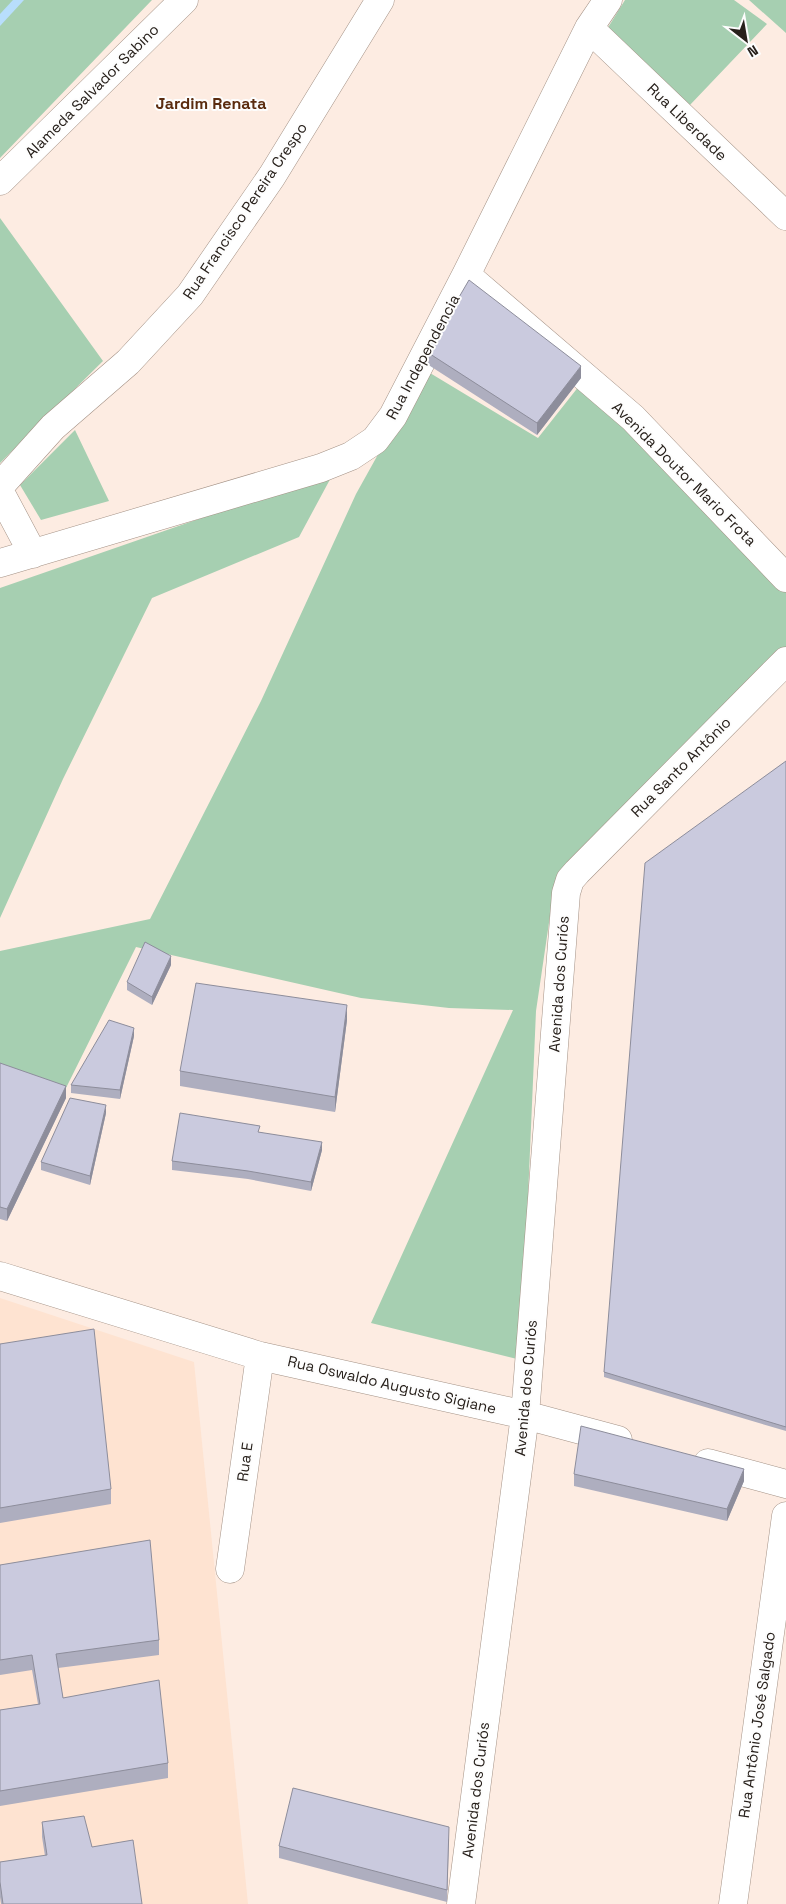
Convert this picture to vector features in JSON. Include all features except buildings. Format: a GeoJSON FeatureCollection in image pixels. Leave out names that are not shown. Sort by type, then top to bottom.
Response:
{"type":"FeatureCollection","features":[{"type":"Feature","properties":{"kind":"street","name":"Alameda Salvador Sabino"},"geometry":{"type":"LineString","coordinates":[[0,182],[184,0]]}},
{"type":"Feature","properties":{"kind":"street","name":"Rua Francisco Pereira Crespo"},"geometry":{"type":"LineString","coordinates":[[0,486],[52,427],[128,362],[190,295],[272,176],[380,0]]}},
{"type":"Feature","properties":{"kind":"street","name":"Rua Independencia"},"geometry":{"type":"LineString","coordinates":[[0,563],[321,468],[351,456],[375,440],[393,416],[466,275],[589,28],[608,0]]}},
{"type":"Feature","properties":{"kind":"street","name":"Rua Liberdade"},"geometry":{"type":"LineString","coordinates":[[589,28],[786,216]]}},
{"type":"Feature","properties":{"kind":"street","name":"Avenida Doutor Mario Frota"},"geometry":{"type":"LineString","coordinates":[[466,275],[633,418],[786,578]]}},
{"type":"Feature","properties":{"kind":"street"},"geometry":{"type":"LineString","coordinates":[[0,492],[33,554]]}},
{"type":"Feature","properties":{"kind":"street","name":"Rua Santo Antônio"},"geometry":{"type":"LineString","coordinates":[[577,872],[786,661]]}},
{"type":"Feature","properties":{"kind":"street","name":"Avenida dos Curiós"},"geometry":{"type":"LineString","coordinates":[[461,1904],[525,1415],[566,892],[570,880],[577,872]]}},
{"type":"Feature","properties":{"kind":"street","name":"Rua Oswaldo Augusto Sigiane"},"geometry":{"type":"LineString","coordinates":[[0,1276],[260,1356],[525,1415],[641,1446]]}},
{"type":"Feature","properties":{"kind":"street","name":"Rua E"},"geometry":{"type":"LineString","coordinates":[[230,1569],[260,1356]]}},
{"type":"Feature","properties":{"kind":"street"},"geometry":{"type":"LineString","coordinates":[[680,1456],[786,1484]]}},
{"type":"Feature","properties":{"kind":"street","name":"Rua Antônio José Salgado"},"geometry":{"type":"LineString","coordinates":[[732,1904],[786,1516]]}},
{"type":"Feature","properties":{"kind":"shaded area"},"geometry":{"type":"Polygon","coordinates":[[[0,1298],[194,1362],[248,1904],[0,1904],[0,1298]]]}},
{"type":"Feature","properties":{"kind":"green space"},"geometry":{"type":"Polygon","coordinates":[[[0,0],[152,0],[0,158],[0,0]]]}},
{"type":"Feature","properties":{"kind":"green space"},"geometry":{"type":"Polygon","coordinates":[[[625,0],[734,0],[767,24],[689,106],[604,34],[625,0]]]}},
{"type":"Feature","properties":{"kind":"green space"},"geometry":{"type":"Polygon","coordinates":[[[749,0],[786,0],[786,33],[749,0]]]}},
{"type":"Feature","properties":{"kind":"green space"},"geometry":{"type":"Polygon","coordinates":[[[0,218],[103,361],[0,463],[0,218]]]}},
{"type":"Feature","properties":{"kind":"green space"},"geometry":{"type":"Polygon","coordinates":[[[425,370],[538,438],[583,381],[786,588],[786,654],[555,882],[536,1011],[521,1360],[371,1323],[513,1010],[449,1008],[361,998],[136,947],[64,1092],[0,1069],[0,951],[150,919],[261,701],[356,494],[425,370]]]}},
{"type":"Feature","properties":{"kind":"green space"},"geometry":{"type":"Polygon","coordinates":[[[75,430],[109,501],[41,520],[20,485],[75,430]]]}},
{"type":"Feature","properties":{"kind":"green space"},"geometry":{"type":"Polygon","coordinates":[[[334,472],[299,537],[152,598],[63,779],[0,918],[0,588],[334,472]]]}},
{"type":"Feature","properties":{"kind":"water"},"geometry":{"type":"Polygon","coordinates":[[[13,0],[24,0],[0,26],[0,14],[13,0]]]}},
{"type":"Feature","properties":{"kind":"district","name":"Jardim Renata"},"geometry":{"type":"Point","coordinates":[211,103]}}]}
